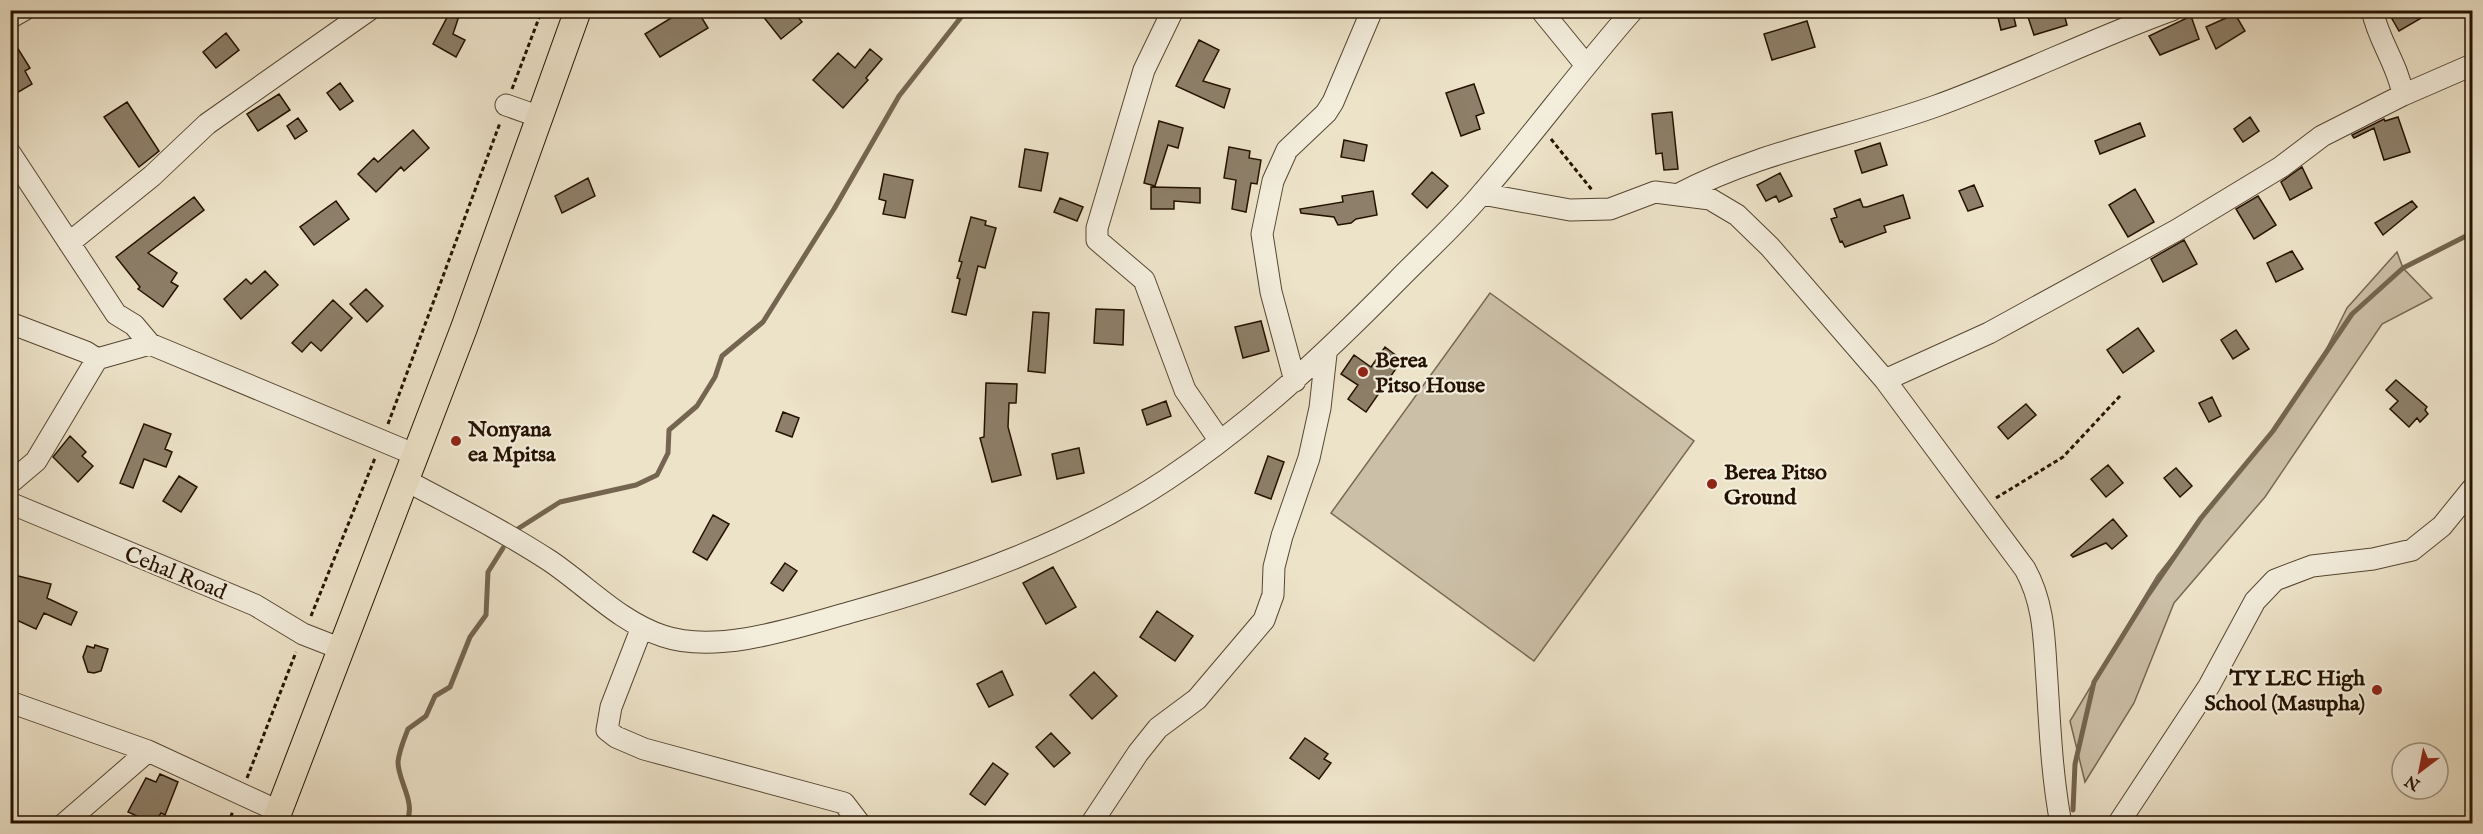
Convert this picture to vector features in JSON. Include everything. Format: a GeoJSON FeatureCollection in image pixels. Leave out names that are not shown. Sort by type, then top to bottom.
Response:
{"type":"FeatureCollection","features":[{"type":"Feature","properties":{"kind":"main road"},"geometry":{"type":"LineString","coordinates":[[276,817],[339,648],[416,455],[578,10]]}},
{"type":"Feature","properties":{"kind":"street"},"geometry":{"type":"LineString","coordinates":[[10,18],[24,10]]}},
{"type":"Feature","properties":{"kind":"street"},"geometry":{"type":"LineString","coordinates":[[69,243],[152,176],[207,124],[369,10]]}},
{"type":"Feature","properties":{"kind":"street"},"geometry":{"type":"LineString","coordinates":[[1173,10],[1144,70],[1097,228],[1097,240],[1144,280],[1185,390],[1220,441]]}},
{"type":"Feature","properties":{"kind":"street"},"geometry":{"type":"LineString","coordinates":[[1295,381],[1265,261],[1262,234],[1266,213],[1273,182],[1287,150],[1326,113],[1333,102],[1372,10]]}},
{"type":"Feature","properties":{"kind":"street"},"geometry":{"type":"LineString","coordinates":[[1541,10],[1585,64]]}},
{"type":"Feature","properties":{"kind":"street"},"geometry":{"type":"LineString","coordinates":[[405,480],[505,533],[554,564],[593,595],[642,627],[664,637],[710,642],[781,632],[929,591],[1065,537],[1165,481],[1220,441],[1295,381],[1326,354],[1482,194],[1585,64],[1633,10]]}},
{"type":"Feature","properties":{"kind":"street"},"geometry":{"type":"LineString","coordinates":[[1679,194],[1710,177],[1760,158],[1935,106],[2172,10]]}},
{"type":"Feature","properties":{"kind":"street"},"geometry":{"type":"LineString","coordinates":[[2372,10],[2378,34],[2400,77],[2403,95]]}},
{"type":"Feature","properties":{"kind":"street"},"geometry":{"type":"LineString","coordinates":[[1885,380],[1989,333],[2176,230],[2281,167],[2322,136],[2403,95],[2472,65]]}},
{"type":"Feature","properties":{"kind":"street"},"geometry":{"type":"LineString","coordinates":[[506,105],[540,117]]}},
{"type":"Feature","properties":{"kind":"street"},"geometry":{"type":"LineString","coordinates":[[10,153],[116,314],[134,325],[150,344],[416,455]]}},
{"type":"Feature","properties":{"kind":"street"},"geometry":{"type":"LineString","coordinates":[[1482,194],[1570,210],[1610,209],[1655,192],[1710,199],[1737,215],[1770,247],[1885,380],[2025,569],[2037,591],[2043,629],[2055,792],[2061,824]]}},
{"type":"Feature","properties":{"kind":"street"},"geometry":{"type":"LineString","coordinates":[[10,323],[86,352],[97,359]]}},
{"type":"Feature","properties":{"kind":"street"},"geometry":{"type":"LineString","coordinates":[[10,483],[36,461],[97,359],[150,344]]}},
{"type":"Feature","properties":{"kind":"street"},"geometry":{"type":"LineString","coordinates":[[1091,824],[1138,753],[1158,728],[1197,699],[1264,620],[1273,595],[1274,567],[1282,536],[1309,458],[1320,408],[1326,354]]}},
{"type":"Feature","properties":{"kind":"street"},"geometry":{"type":"LineString","coordinates":[[2118,824],[2209,686],[2255,601],[2275,580],[2312,566],[2373,559],[2412,550],[2442,526],[2472,489]]}},
{"type":"Feature","properties":{"kind":"street","name":"Cehal Road"},"geometry":{"type":"LineString","coordinates":[[10,503],[255,605],[303,634],[339,648]]}},
{"type":"Feature","properties":{"kind":"street"},"geometry":{"type":"LineString","coordinates":[[642,627],[611,707],[607,729],[616,737],[644,749],[844,803],[860,824]]}},
{"type":"Feature","properties":{"kind":"street"},"geometry":{"type":"LineString","coordinates":[[10,702],[148,752],[240,795],[276,817]]}},
{"type":"Feature","properties":{"kind":"street"},"geometry":{"type":"LineString","coordinates":[[64,824],[148,752]]}},
{"type":"Feature","properties":{"kind":"path"},"geometry":{"type":"LineString","coordinates":[[240,795],[382,440],[542,10]]}},
{"type":"Feature","properties":{"kind":"path"},"geometry":{"type":"LineString","coordinates":[[1539,123],[1567,162],[1610,209]]}},
{"type":"Feature","properties":{"kind":"path"},"geometry":{"type":"LineString","coordinates":[[1979,508],[2063,458],[2121,395]]}},
{"type":"Feature","properties":{"kind":"shaded area"},"geometry":{"type":"Polygon","coordinates":[[[2397,252],[2403,268],[2432,298],[2382,324],[2265,497],[2174,603],[2134,703],[2085,782],[2070,721],[2157,576],[2271,432],[2322,358],[2347,308],[2397,252]]]}},
{"type":"Feature","properties":{"kind":"shaded area"},"geometry":{"type":"Polygon","coordinates":[[[1490,293],[1694,441],[1534,661],[1331,513],[1490,293]]]}},
{"type":"Feature","properties":{"kind":"building"},"geometry":{"type":"Polygon","coordinates":[[[451,10],[461,10],[453,34],[465,40],[456,57],[433,44],[451,10]]]}},
{"type":"Feature","properties":{"kind":"building"},"geometry":{"type":"Polygon","coordinates":[[[684,10],[697,10],[708,28],[660,57],[645,34],[684,10]]]}},
{"type":"Feature","properties":{"kind":"building"},"geometry":{"type":"Polygon","coordinates":[[[758,10],[792,10],[802,22],[781,39],[758,10]]]}},
{"type":"Feature","properties":{"kind":"building"},"geometry":{"type":"Polygon","coordinates":[[[2012,10],[2016,26],[2001,30],[1997,13],[2012,10]]]}},
{"type":"Feature","properties":{"kind":"building"},"geometry":{"type":"Polygon","coordinates":[[[2038,10],[2063,10],[2067,25],[2034,35],[2027,14],[2038,10]]]}},
{"type":"Feature","properties":{"kind":"building"},"geometry":{"type":"Polygon","coordinates":[[[2387,10],[2435,10],[2399,31],[2387,10]]]}},
{"type":"Feature","properties":{"kind":"building"},"geometry":{"type":"Polygon","coordinates":[[[2235,14],[2245,31],[2216,49],[2206,27],[2235,14]]]}},
{"type":"Feature","properties":{"kind":"building"},"geometry":{"type":"Polygon","coordinates":[[[2191,16],[2199,39],[2160,55],[2149,36],[2191,16]]]}},
{"type":"Feature","properties":{"kind":"building"},"geometry":{"type":"Polygon","coordinates":[[[1807,21],[1815,47],[1772,60],[1764,34],[1807,21]]]}},
{"type":"Feature","properties":{"kind":"building"},"geometry":{"type":"Polygon","coordinates":[[[226,33],[239,50],[216,68],[203,52],[226,33]]]}},
{"type":"Feature","properties":{"kind":"building"},"geometry":{"type":"Polygon","coordinates":[[[10,36],[30,68],[25,71],[32,84],[10,97],[10,36]]]}},
{"type":"Feature","properties":{"kind":"building"},"geometry":{"type":"Polygon","coordinates":[[[1199,40],[1219,50],[1203,81],[1230,89],[1224,108],[1176,86],[1199,40]]]}},
{"type":"Feature","properties":{"kind":"building"},"geometry":{"type":"Polygon","coordinates":[[[870,49],[882,59],[866,78],[868,80],[843,108],[813,80],[838,53],[855,68],[870,49]]]}},
{"type":"Feature","properties":{"kind":"building"},"geometry":{"type":"Polygon","coordinates":[[[340,83],[353,101],[340,110],[327,93],[340,83]]]}},
{"type":"Feature","properties":{"kind":"building"},"geometry":{"type":"Polygon","coordinates":[[[1474,84],[1484,113],[1476,116],[1480,129],[1461,136],[1446,93],[1474,84]]]}},
{"type":"Feature","properties":{"kind":"building"},"geometry":{"type":"Polygon","coordinates":[[[279,94],[290,110],[258,131],[247,114],[279,94]]]}},
{"type":"Feature","properties":{"kind":"building"},"geometry":{"type":"Polygon","coordinates":[[[127,102],[159,151],[139,167],[104,117],[127,102]]]}},
{"type":"Feature","properties":{"kind":"building"},"geometry":{"type":"Polygon","coordinates":[[[1672,112],[1678,169],[1664,170],[1662,153],[1656,154],[1652,114],[1672,112]]]}},
{"type":"Feature","properties":{"kind":"building"},"geometry":{"type":"Polygon","coordinates":[[[2250,117],[2259,131],[2243,142],[2234,129],[2250,117]]]}},
{"type":"Feature","properties":{"kind":"building"},"geometry":{"type":"Polygon","coordinates":[[[2398,117],[2410,152],[2384,160],[2374,128],[2354,138],[2352,135],[2384,119],[2385,121],[2398,117]]]}},
{"type":"Feature","properties":{"kind":"building"},"geometry":{"type":"Polygon","coordinates":[[[298,118],[307,131],[295,139],[287,126],[298,118]]]}},
{"type":"Feature","properties":{"kind":"building"},"geometry":{"type":"Polygon","coordinates":[[[1159,121],[1183,128],[1178,148],[1168,145],[1155,186],[1144,183],[1159,121]]]}},
{"type":"Feature","properties":{"kind":"building"},"geometry":{"type":"Polygon","coordinates":[[[2140,123],[2145,136],[2100,154],[2095,141],[2140,123]]]}},
{"type":"Feature","properties":{"kind":"building"},"geometry":{"type":"Polygon","coordinates":[[[413,130],[429,148],[404,171],[401,167],[376,192],[358,174],[374,158],[378,162],[413,130]]]}},
{"type":"Feature","properties":{"kind":"building"},"geometry":{"type":"Polygon","coordinates":[[[1344,140],[1367,145],[1364,161],[1341,157],[1344,140]]]}},
{"type":"Feature","properties":{"kind":"building"},"geometry":{"type":"Polygon","coordinates":[[[1880,143],[1887,165],[1862,173],[1855,151],[1880,143]]]}},
{"type":"Feature","properties":{"kind":"building"},"geometry":{"type":"Polygon","coordinates":[[[1229,147],[1250,151],[1249,158],[1261,160],[1257,184],[1251,183],[1246,212],[1232,209],[1236,180],[1224,178],[1229,147]]]}},
{"type":"Feature","properties":{"kind":"building"},"geometry":{"type":"Polygon","coordinates":[[[1025,149],[1048,153],[1041,191],[1019,187],[1025,149]]]}},
{"type":"Feature","properties":{"kind":"building"},"geometry":{"type":"Polygon","coordinates":[[[2302,167],[2312,188],[2290,200],[2281,182],[2302,167]]]}},
{"type":"Feature","properties":{"kind":"building"},"geometry":{"type":"Polygon","coordinates":[[[1432,172],[1448,186],[1427,208],[1412,194],[1432,172]]]}},
{"type":"Feature","properties":{"kind":"building"},"geometry":{"type":"Polygon","coordinates":[[[1780,173],[1792,196],[1779,202],[1776,196],[1766,201],[1757,185],[1780,173]]]}},
{"type":"Feature","properties":{"kind":"building"},"geometry":{"type":"Polygon","coordinates":[[[884,174],[913,180],[905,218],[883,214],[886,201],[879,199],[884,174]]]}},
{"type":"Feature","properties":{"kind":"building"},"geometry":{"type":"Polygon","coordinates":[[[588,178],[595,196],[562,213],[555,196],[588,178]]]}},
{"type":"Feature","properties":{"kind":"building"},"geometry":{"type":"Polygon","coordinates":[[[1974,185],[1983,206],[1968,211],[1959,191],[1974,185]]]}},
{"type":"Feature","properties":{"kind":"building"},"geometry":{"type":"Polygon","coordinates":[[[1151,187],[1200,188],[1200,203],[1174,201],[1174,209],[1151,209],[1151,187]]]}},
{"type":"Feature","properties":{"kind":"building"},"geometry":{"type":"Polygon","coordinates":[[[2135,189],[2154,222],[2128,237],[2109,205],[2135,189]]]}},
{"type":"Feature","properties":{"kind":"building"},"geometry":{"type":"Polygon","coordinates":[[[1373,191],[1377,215],[1356,219],[1351,223],[1338,225],[1334,217],[1301,213],[1300,209],[1343,202],[1342,196],[1373,191]]]}},
{"type":"Feature","properties":{"kind":"building"},"geometry":{"type":"Polygon","coordinates":[[[1903,195],[1910,218],[1884,226],[1886,232],[1845,247],[1842,241],[1840,242],[1831,219],[1837,217],[1834,209],[1860,199],[1863,207],[1867,207],[1903,195]]]}},
{"type":"Feature","properties":{"kind":"building"},"geometry":{"type":"Polygon","coordinates":[[[2258,196],[2276,225],[2254,239],[2236,209],[2258,196]]]}},
{"type":"Feature","properties":{"kind":"building"},"geometry":{"type":"Polygon","coordinates":[[[194,197],[204,210],[148,253],[177,273],[171,282],[178,286],[163,307],[138,289],[140,287],[116,257],[194,197]]]}},
{"type":"Feature","properties":{"kind":"building"},"geometry":{"type":"Polygon","coordinates":[[[1060,198],[1083,207],[1077,221],[1054,212],[1060,198]]]}},
{"type":"Feature","properties":{"kind":"building"},"geometry":{"type":"Polygon","coordinates":[[[336,201],[349,219],[314,245],[300,227],[336,201]]]}},
{"type":"Feature","properties":{"kind":"building"},"geometry":{"type":"Polygon","coordinates":[[[2412,201],[2417,207],[2383,235],[2375,223],[2412,201]]]}},
{"type":"Feature","properties":{"kind":"building"},"geometry":{"type":"Polygon","coordinates":[[[971,217],[986,221],[985,225],[996,228],[985,268],[978,266],[966,315],[952,312],[960,279],[957,278],[962,262],[959,261],[971,217]]]}},
{"type":"Feature","properties":{"kind":"building"},"geometry":{"type":"Polygon","coordinates":[[[2184,240],[2197,264],[2163,282],[2151,259],[2184,240]]]}},
{"type":"Feature","properties":{"kind":"building"},"geometry":{"type":"Polygon","coordinates":[[[2292,251],[2303,269],[2276,282],[2267,263],[2292,251]]]}},
{"type":"Feature","properties":{"kind":"building"},"geometry":{"type":"Polygon","coordinates":[[[265,271],[278,285],[241,319],[224,299],[246,279],[251,284],[265,271]]]}},
{"type":"Feature","properties":{"kind":"building"},"geometry":{"type":"Polygon","coordinates":[[[366,289],[383,306],[367,322],[350,304],[366,289]]]}},
{"type":"Feature","properties":{"kind":"building"},"geometry":{"type":"Polygon","coordinates":[[[333,300],[352,318],[321,351],[311,342],[302,352],[292,343],[333,300]]]}},
{"type":"Feature","properties":{"kind":"building"},"geometry":{"type":"Polygon","coordinates":[[[1096,309],[1124,310],[1123,345],[1094,343],[1096,309]]]}},
{"type":"Feature","properties":{"kind":"building"},"geometry":{"type":"Polygon","coordinates":[[[1033,312],[1049,313],[1045,373],[1028,371],[1033,312]]]}},
{"type":"Feature","properties":{"kind":"building"},"geometry":{"type":"Polygon","coordinates":[[[1261,321],[1269,351],[1243,358],[1235,327],[1261,321]]]}},
{"type":"Feature","properties":{"kind":"building"},"geometry":{"type":"Polygon","coordinates":[[[2138,328],[2154,351],[2123,373],[2107,350],[2138,328]]]}},
{"type":"Feature","properties":{"kind":"building"},"geometry":{"type":"Polygon","coordinates":[[[2236,330],[2249,349],[2233,359],[2221,340],[2236,330]]]}},
{"type":"Feature","properties":{"kind":"building"},"geometry":{"type":"Polygon","coordinates":[[[1385,347],[1402,360],[1366,412],[1348,399],[1358,385],[1341,374],[1354,355],[1371,367],[1385,347]]]}},
{"type":"Feature","properties":{"kind":"building"},"geometry":{"type":"Polygon","coordinates":[[[2396,380],[2427,407],[2425,410],[2428,414],[2420,422],[2417,418],[2409,427],[2390,409],[2398,401],[2386,390],[2396,380]]]}},
{"type":"Feature","properties":{"kind":"building"},"geometry":{"type":"Polygon","coordinates":[[[986,383],[1017,384],[1016,403],[1009,403],[1008,427],[1021,475],[992,482],[980,438],[984,437],[986,383]]]}},
{"type":"Feature","properties":{"kind":"building"},"geometry":{"type":"Polygon","coordinates":[[[2212,397],[2221,416],[2209,422],[2199,403],[2212,397]]]}},
{"type":"Feature","properties":{"kind":"building"},"geometry":{"type":"Polygon","coordinates":[[[1166,401],[1171,416],[1147,425],[1142,410],[1166,401]]]}},
{"type":"Feature","properties":{"kind":"building"},"geometry":{"type":"Polygon","coordinates":[[[2026,404],[2036,415],[2008,439],[1998,427],[2026,404]]]}},
{"type":"Feature","properties":{"kind":"building"},"geometry":{"type":"Polygon","coordinates":[[[783,412],[799,418],[792,437],[776,431],[783,412]]]}},
{"type":"Feature","properties":{"kind":"building"},"geometry":{"type":"Polygon","coordinates":[[[144,424],[171,434],[165,449],[172,452],[166,467],[144,459],[133,488],[120,483],[144,424]]]}},
{"type":"Feature","properties":{"kind":"building"},"geometry":{"type":"Polygon","coordinates":[[[70,436],[86,452],[82,456],[93,466],[78,482],[53,457],[70,436]]]}},
{"type":"Feature","properties":{"kind":"building"},"geometry":{"type":"Polygon","coordinates":[[[1079,448],[1084,473],[1057,479],[1052,454],[1079,448]]]}},
{"type":"Feature","properties":{"kind":"building"},"geometry":{"type":"Polygon","coordinates":[[[1268,456],[1284,462],[1271,499],[1255,493],[1268,456]]]}},
{"type":"Feature","properties":{"kind":"building"},"geometry":{"type":"Polygon","coordinates":[[[2108,465],[2123,483],[2106,497],[2091,479],[2108,465]]]}},
{"type":"Feature","properties":{"kind":"building"},"geometry":{"type":"Polygon","coordinates":[[[2176,468],[2192,486],[2180,497],[2164,478],[2176,468]]]}},
{"type":"Feature","properties":{"kind":"building"},"geometry":{"type":"Polygon","coordinates":[[[179,476],[197,487],[181,512],[163,501],[179,476]]]}},
{"type":"Feature","properties":{"kind":"building"},"geometry":{"type":"Polygon","coordinates":[[[713,515],[729,524],[707,560],[693,552],[713,515]]]}},
{"type":"Feature","properties":{"kind":"building"},"geometry":{"type":"Polygon","coordinates":[[[2113,519],[2127,536],[2112,549],[2106,543],[2073,557],[2071,555],[2113,519]]]}},
{"type":"Feature","properties":{"kind":"building"},"geometry":{"type":"Polygon","coordinates":[[[785,563],[797,571],[783,591],[771,583],[785,563]]]}},
{"type":"Feature","properties":{"kind":"building"},"geometry":{"type":"Polygon","coordinates":[[[1053,567],[1076,607],[1046,624],[1023,583],[1053,567]]]}},
{"type":"Feature","properties":{"kind":"building"},"geometry":{"type":"Polygon","coordinates":[[[10,574],[51,584],[47,598],[77,612],[71,625],[44,613],[36,629],[10,617],[10,574]]]}},
{"type":"Feature","properties":{"kind":"building"},"geometry":{"type":"Polygon","coordinates":[[[1157,611],[1193,636],[1175,661],[1140,637],[1157,611]]]}},
{"type":"Feature","properties":{"kind":"building"},"geometry":{"type":"Polygon","coordinates":[[[95,645],[108,649],[101,671],[94,673],[88,672],[83,657],[87,646],[94,648],[95,645]]]}},
{"type":"Feature","properties":{"kind":"building"},"geometry":{"type":"Polygon","coordinates":[[[1002,671],[1013,695],[989,707],[977,684],[1002,671]]]}},
{"type":"Feature","properties":{"kind":"building"},"geometry":{"type":"Polygon","coordinates":[[[1094,672],[1117,696],[1092,719],[1070,695],[1094,672]]]}},
{"type":"Feature","properties":{"kind":"building"},"geometry":{"type":"Polygon","coordinates":[[[1051,733],[1070,753],[1054,767],[1036,747],[1051,733]]]}},
{"type":"Feature","properties":{"kind":"building"},"geometry":{"type":"Polygon","coordinates":[[[1305,738],[1328,754],[1324,759],[1331,763],[1319,779],[1290,758],[1305,738]]]}},
{"type":"Feature","properties":{"kind":"building"},"geometry":{"type":"Polygon","coordinates":[[[993,763],[1008,774],[985,805],[970,794],[993,763]]]}},
{"type":"Feature","properties":{"kind":"building"},"geometry":{"type":"Polygon","coordinates":[[[160,774],[178,782],[165,815],[161,813],[154,824],[128,812],[146,778],[156,782],[160,774]]]}},
{"type":"Feature","properties":{"kind":"waterway"},"geometry":{"type":"LineString","coordinates":[[516,530],[560,502],[636,485],[657,475],[668,453],[669,430],[697,406],[715,377],[722,356],[763,322],[834,209],[899,96],[962,16],[970,10]]}},
{"type":"Feature","properties":{"kind":"waterway"},"geometry":{"type":"LineString","coordinates":[[2073,810],[2075,764],[2094,682],[2148,595],[2201,518],[2273,431],[2352,314],[2403,268],[2472,233]]}},
{"type":"Feature","properties":{"kind":"waterway"},"geometry":{"type":"LineString","coordinates":[[406,824],[409,816],[408,800],[398,762],[403,741],[408,729],[426,716],[435,696],[450,687],[470,637],[486,615],[488,572],[503,548]]}},
{"type":"Feature","properties":{"kind":"place","name":"Berea Pitso House"},"geometry":{"type":"Point","coordinates":[1363,372]}},
{"type":"Feature","properties":{"kind":"place","name":"Nonyana ea Mpitsa"},"geometry":{"type":"Point","coordinates":[456,441]}},
{"type":"Feature","properties":{"kind":"place","name":"Berea Pitso Ground"},"geometry":{"type":"Point","coordinates":[1712,484]}},
{"type":"Feature","properties":{"kind":"place","name":"TY LEC High School (Masupha)"},"geometry":{"type":"Point","coordinates":[2377,690]}}]}
